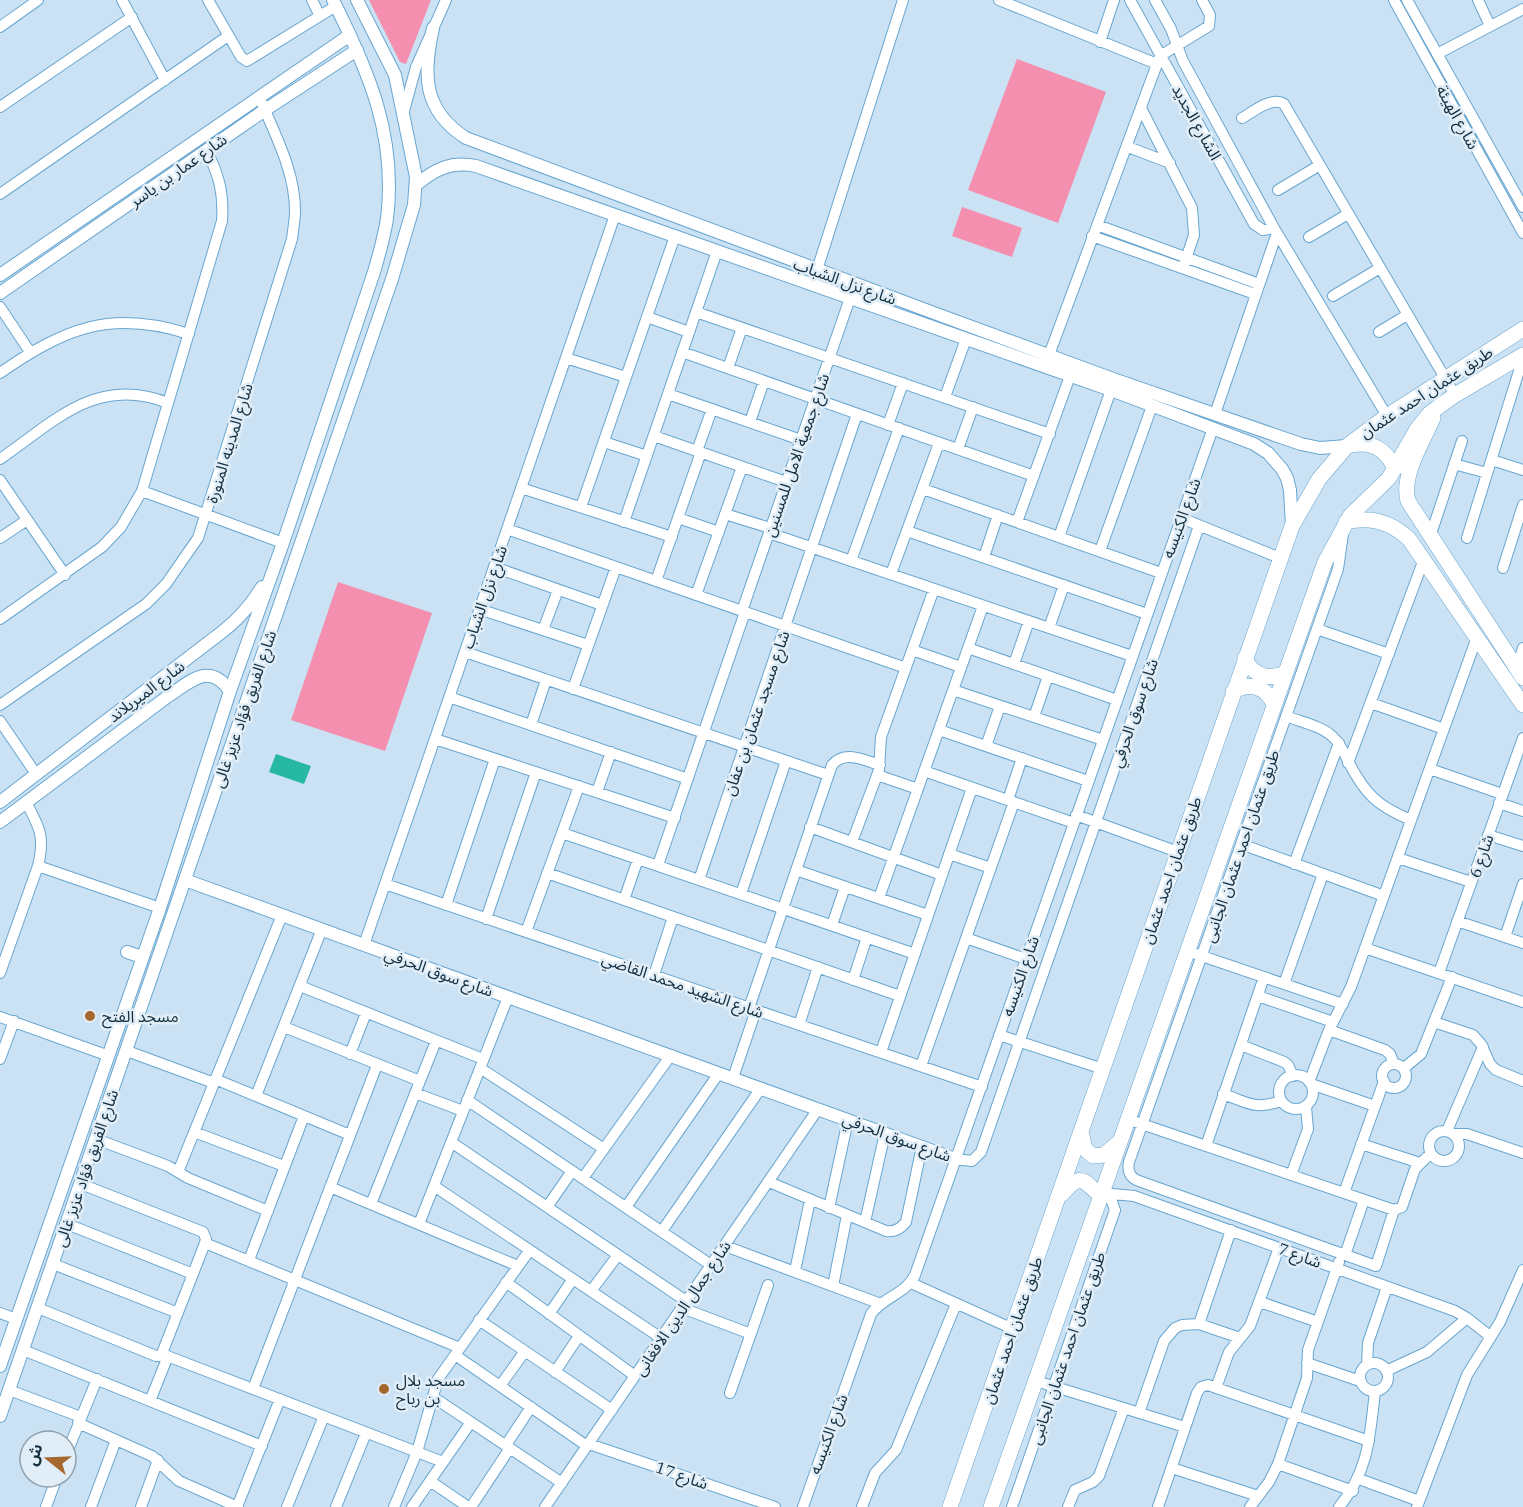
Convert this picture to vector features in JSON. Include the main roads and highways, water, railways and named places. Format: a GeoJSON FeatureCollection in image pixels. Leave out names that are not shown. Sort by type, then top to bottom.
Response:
{"type":"FeatureCollection","features":[{"type":"Feature","properties":{"kind":"main road","name":"طريق عثمان احمد عثمان"},"geometry":{"type":"LineString","coordinates":[[950,1507],[1292,526],[1320,479],[1347,446],[1387,416],[1523,329]]}},
{"type":"Feature","properties":{"kind":"main road","name":"طريق عثمان احمد عثمان"},"geometry":{"type":"LineString","coordinates":[[991,1507],[1321,573],[1344,525],[1358,507],[1395,470],[1417,429],[1437,407],[1523,357]]}},
{"type":"Feature","properties":{"kind":"main road"},"geometry":{"type":"LineString","coordinates":[[1437,407],[1408,476],[1406,488],[1410,507],[1520,673]]}},
{"type":"Feature","properties":{"kind":"main road"},"geometry":{"type":"LineString","coordinates":[[1347,446],[1356,443],[1376,447],[1391,460],[1395,470]]}},
{"type":"Feature","properties":{"kind":"main road"},"geometry":{"type":"LineString","coordinates":[[1344,525],[1371,519],[1395,527],[1410,539],[1523,705]]}},
{"type":"Feature","properties":{"kind":"main road"},"geometry":{"type":"LineString","coordinates":[[1245,658],[1251,668],[1261,675],[1273,677],[1285,673]]}},
{"type":"Feature","properties":{"kind":"main road"},"geometry":{"type":"LineString","coordinates":[[1233,692],[1243,687],[1254,686],[1269,695],[1274,705]]}},
{"type":"Feature","properties":{"kind":"main road"},"geometry":{"type":"LineString","coordinates":[[1081,1132],[1085,1149],[1093,1156],[1104,1155],[1119,1142]]}},
{"type":"Feature","properties":{"kind":"main road"},"geometry":{"type":"LineString","coordinates":[[1059,1197],[1070,1184],[1081,1180],[1089,1183],[1102,1195]]}},
{"type":"Feature","properties":{"kind":"place","name":"مسجد الفتح"},"geometry":{"type":"Point","coordinates":[90,1016]}},
{"type":"Feature","properties":{"kind":"place","name":"مسجد بلال بن رباح"},"geometry":{"type":"Point","coordinates":[384,1389]}}]}
